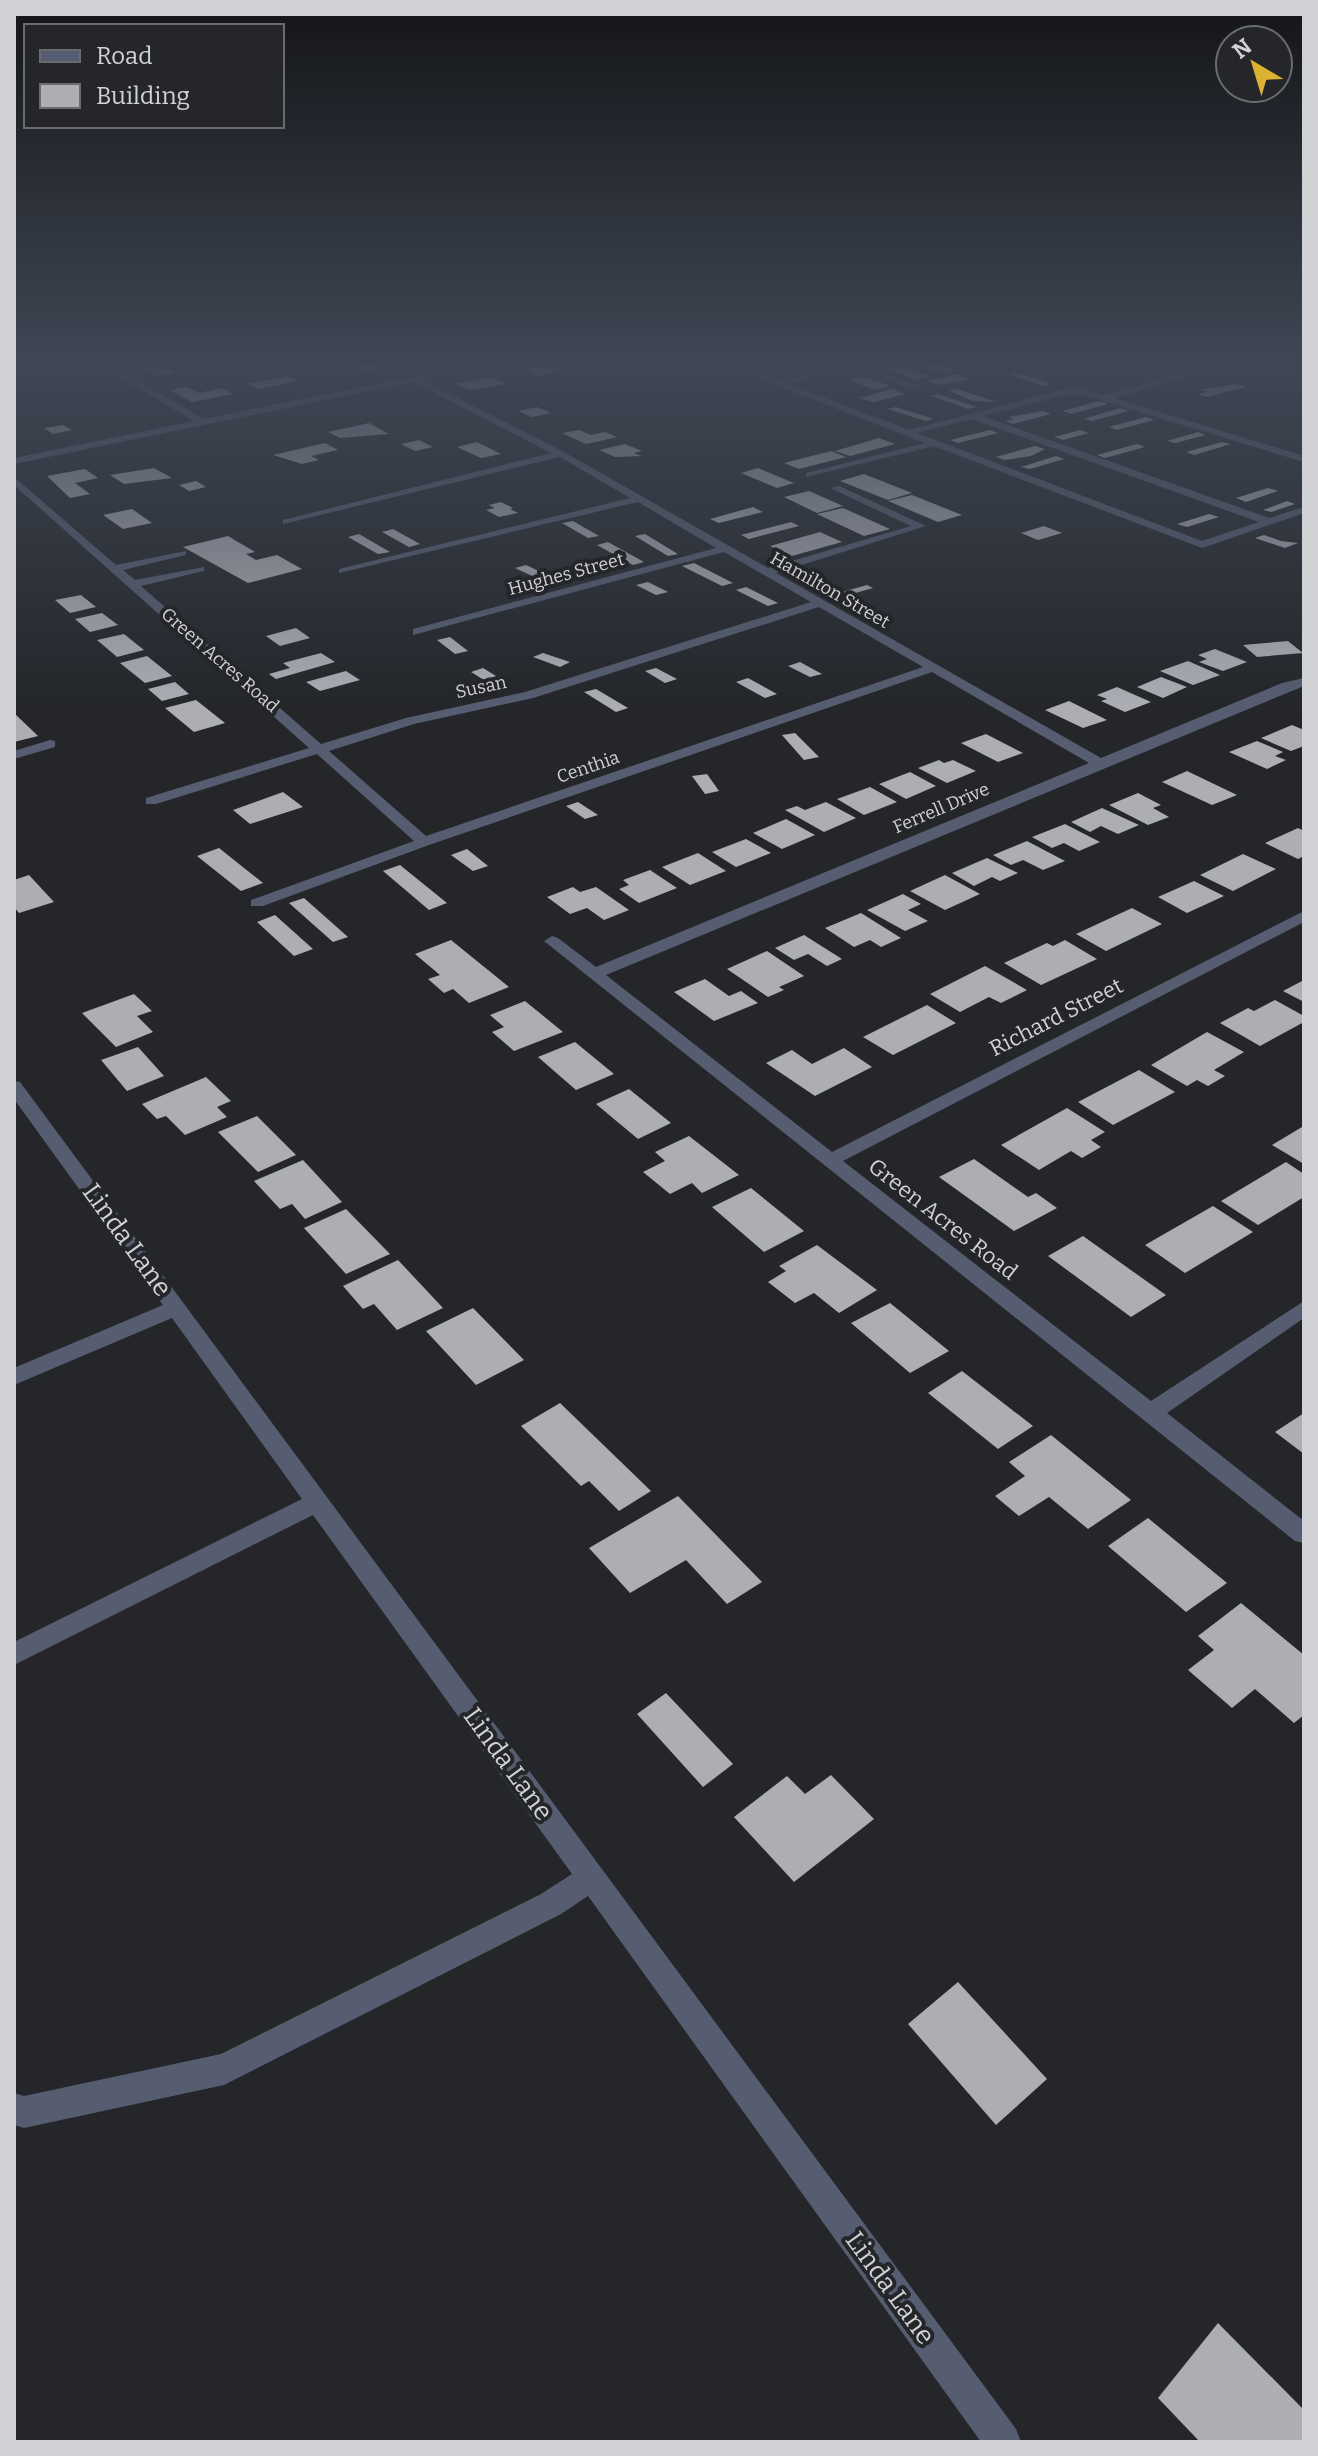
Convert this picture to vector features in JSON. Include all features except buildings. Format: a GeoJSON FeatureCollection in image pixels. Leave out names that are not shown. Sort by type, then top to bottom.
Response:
{"type":"FeatureCollection","features":[{"type":"Feature","properties":{"kind":"street"},"geometry":{"type":"LineString","coordinates":[[287,522],[464,478]]}},
{"type":"Feature","properties":{"kind":"street","name":"Hamilton Street"},"geometry":{"type":"LineString","coordinates":[[602,478],[817,604],[1101,764]]}},
{"type":"Feature","properties":{"kind":"street"},"geometry":{"type":"LineString","coordinates":[[1026,478],[1202,545],[1304,510]]}},
{"type":"Feature","properties":{"kind":"street"},"geometry":{"type":"LineString","coordinates":[[1145,478],[1269,522]]}},
{"type":"Feature","properties":{"kind":"street","name":"Green Acres Road"},"geometry":{"type":"LineString","coordinates":[[14,480],[424,842]]}},
{"type":"Feature","properties":{"kind":"street"},"geometry":{"type":"LineString","coordinates":[[764,573],[921,526],[835,488]]}},
{"type":"Feature","properties":{"kind":"street"},"geometry":{"type":"LineString","coordinates":[[343,571],[639,499]]}},
{"type":"Feature","properties":{"kind":"street","name":"Hughes Street"},"geometry":{"type":"LineString","coordinates":[[417,632],[723,549]]}},
{"type":"Feature","properties":{"kind":"street"},"geometry":{"type":"LineString","coordinates":[[116,568],[182,553]]}},
{"type":"Feature","properties":{"kind":"street"},"geometry":{"type":"LineString","coordinates":[[134,584],[200,569]]}},
{"type":"Feature","properties":{"kind":"street","name":"Susan"},"geometry":{"type":"LineString","coordinates":[[151,801],[411,721],[528,695],[817,604]]}},
{"type":"Feature","properties":{"kind":"street","name":"Centhia"},"geometry":{"type":"LineString","coordinates":[[257,903],[424,842],[933,668]]}},
{"type":"Feature","properties":{"kind":"street","name":"Ferrell Drive"},"geometry":{"type":"LineString","coordinates":[[594,974],[1287,686],[1304,682]]}},
{"type":"Feature","properties":{"kind":"street"},"geometry":{"type":"LineString","coordinates":[[14,755],[50,744]]}},
{"type":"Feature","properties":{"kind":"street","name":"Richard Street"},"geometry":{"type":"LineString","coordinates":[[830,1160],[1304,916]]}},
{"type":"Feature","properties":{"kind":"street","name":"Green Acres Road"},"geometry":{"type":"LineString","coordinates":[[552,941],[1304,1534]]}},
{"type":"Feature","properties":{"kind":"street","name":"Linda Lane"},"geometry":{"type":"LineString","coordinates":[[14,1086],[1003,2442]]}},
{"type":"Feature","properties":{"kind":"street"},"geometry":{"type":"LineString","coordinates":[[14,1377],[176,1308]]}},
{"type":"Feature","properties":{"kind":"street"},"geometry":{"type":"LineString","coordinates":[[1151,1413],[1304,1308]]}},
{"type":"Feature","properties":{"kind":"street"},"geometry":{"type":"LineString","coordinates":[[14,1654],[317,1502]]}},
{"type":"Feature","properties":{"kind":"street"},"geometry":{"type":"LineString","coordinates":[[14,2109],[24,2112],[224,2069],[551,1904],[591,1878]]}}]}
